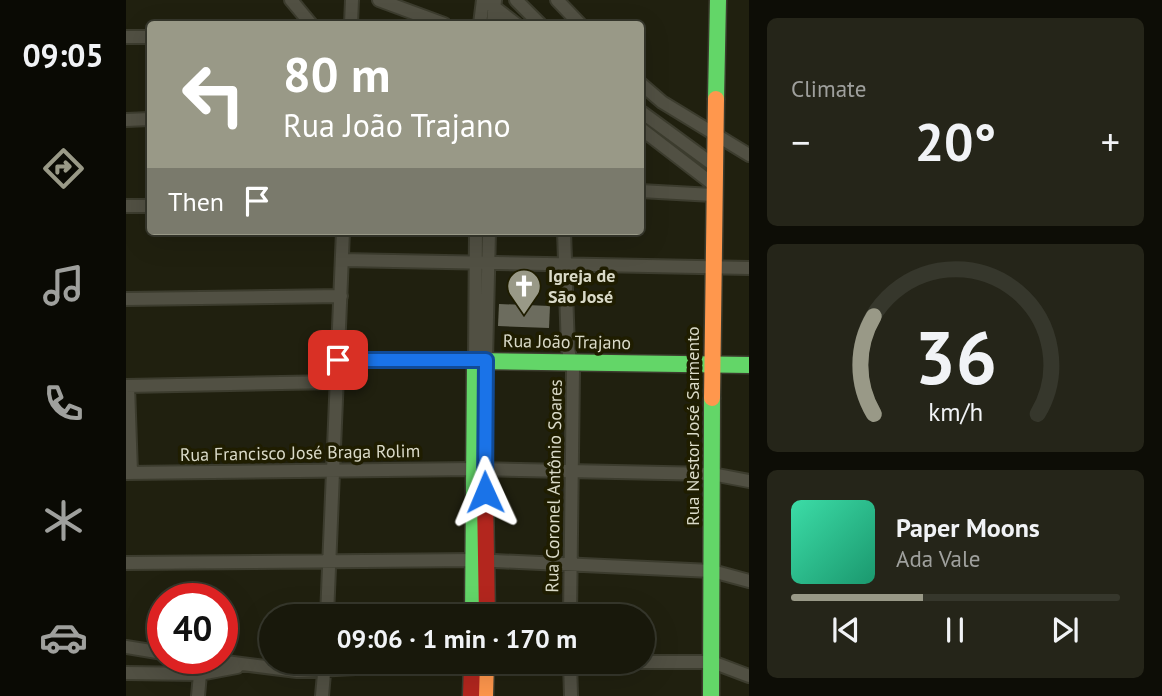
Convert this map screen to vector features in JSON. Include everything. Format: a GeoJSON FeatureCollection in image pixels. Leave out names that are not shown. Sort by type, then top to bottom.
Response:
{"type":"FeatureCollection","features":[{"type":"Feature","properties":{"kind":"main road","name":"Rua Nestor José Sarmento"},"geometry":{"type":"LineString","coordinates":[[711,696],[712,267],[718,0]]}},
{"type":"Feature","properties":{"kind":"main road","name":"Rua João Trajano"},"geometry":{"type":"LineString","coordinates":[[481,361],[749,365]]}},
{"type":"Feature","properties":{"kind":"main road"},"geometry":{"type":"LineString","coordinates":[[481,361],[479,469],[481,560],[486,604]]}},
{"type":"Feature","properties":{"kind":"main road"},"geometry":{"type":"LineString","coordinates":[[475,604],[481,560]]}},
{"type":"Feature","properties":{"kind":"main road"},"geometry":{"type":"LineString","coordinates":[[471,696],[472,674]]}},
{"type":"Feature","properties":{"kind":"main road"},"geometry":{"type":"LineString","coordinates":[[485,696],[486,674]]}},
{"type":"Feature","properties":{"kind":"street"},"geometry":{"type":"LineString","coordinates":[[291,0],[308,21]]}},
{"type":"Feature","properties":{"kind":"street"},"geometry":{"type":"LineString","coordinates":[[351,21],[352,0]]}},
{"type":"Feature","properties":{"kind":"street"},"geometry":{"type":"LineString","coordinates":[[379,0],[436,21]]}},
{"type":"Feature","properties":{"kind":"street"},"geometry":{"type":"LineString","coordinates":[[516,0],[537,21]]}},
{"type":"Feature","properties":{"kind":"street"},"geometry":{"type":"LineString","coordinates":[[557,0],[577,21]]}},
{"type":"Feature","properties":{"kind":"street"},"geometry":{"type":"LineString","coordinates":[[481,21],[489,1]]}},
{"type":"Feature","properties":{"kind":"street"},"geometry":{"type":"LineString","coordinates":[[489,1],[492,21]]}},
{"type":"Feature","properties":{"kind":"street"},"geometry":{"type":"LineString","coordinates":[[489,1],[512,21]]}},
{"type":"Feature","properties":{"kind":"street"},"geometry":{"type":"LineString","coordinates":[[126,37],[147,37]]}},
{"type":"Feature","properties":{"kind":"street"},"geometry":{"type":"LineString","coordinates":[[644,86],[662,102],[749,155]]}},
{"type":"Feature","properties":{"kind":"street"},"geometry":{"type":"LineString","coordinates":[[644,114],[715,161]]}},
{"type":"Feature","properties":{"kind":"street"},"geometry":{"type":"LineString","coordinates":[[126,120],[147,119]]}},
{"type":"Feature","properties":{"kind":"street"},"geometry":{"type":"LineString","coordinates":[[644,131],[714,190]]}},
{"type":"Feature","properties":{"kind":"street"},"geometry":{"type":"LineString","coordinates":[[644,191],[714,190]]}},
{"type":"Feature","properties":{"kind":"street"},"geometry":{"type":"LineString","coordinates":[[126,206],[147,205]]}},
{"type":"Feature","properties":{"kind":"street"},"geometry":{"type":"LineString","coordinates":[[328,604],[343,235]]}},
{"type":"Feature","properties":{"kind":"street"},"geometry":{"type":"LineString","coordinates":[[477,235],[482,262],[481,361]]}},
{"type":"Feature","properties":{"kind":"street"},"geometry":{"type":"LineString","coordinates":[[482,262],[488,235]]}},
{"type":"Feature","properties":{"kind":"street","name":"Rua Coronel Antônio Soares"},"geometry":{"type":"LineString","coordinates":[[564,235],[570,361],[573,371],[570,604]]}},
{"type":"Feature","properties":{"kind":"street"},"geometry":{"type":"LineString","coordinates":[[342,260],[565,262],[749,268]]}},
{"type":"Feature","properties":{"kind":"street"},"geometry":{"type":"LineString","coordinates":[[126,299],[341,296]]}},
{"type":"Feature","properties":{"kind":"street","name":"Rua João Trajano"},"geometry":{"type":"LineString","coordinates":[[338,360],[481,361]]}},
{"type":"Feature","properties":{"kind":"street"},"geometry":{"type":"LineString","coordinates":[[129,473],[127,386],[337,382]]}},
{"type":"Feature","properties":{"kind":"street","name":"Rua Francisco José Braga Rolim"},"geometry":{"type":"LineString","coordinates":[[129,473],[479,469],[712,474],[749,481]]}},
{"type":"Feature","properties":{"kind":"street"},"geometry":{"type":"LineString","coordinates":[[126,563],[330,559],[481,560],[712,570],[749,581]]}},
{"type":"Feature","properties":{"kind":"street"},"geometry":{"type":"LineString","coordinates":[[126,647],[147,650]]}},
{"type":"Feature","properties":{"kind":"street"},"geometry":{"type":"LineString","coordinates":[[655,662],[712,662],[749,676]]}},
{"type":"Feature","properties":{"kind":"street"},"geometry":{"type":"LineString","coordinates":[[238,665],[259,667]]}},
{"type":"Feature","properties":{"kind":"street"},"geometry":{"type":"LineString","coordinates":[[238,667],[243,666]]}},
{"type":"Feature","properties":{"kind":"street"},"geometry":{"type":"LineString","coordinates":[[126,673],[147,673]]}},
{"type":"Feature","properties":{"kind":"street"},"geometry":{"type":"LineString","coordinates":[[198,696],[200,674]]}},
{"type":"Feature","properties":{"kind":"street"},"geometry":{"type":"LineString","coordinates":[[322,696],[324,674]]}},
{"type":"Feature","properties":{"kind":"street"},"geometry":{"type":"LineString","coordinates":[[570,674],[571,696]]}},
{"type":"Feature","properties":{"kind":"building","name":"Igreja de São José"},"geometry":{"type":"Polygon","coordinates":[[[499,304],[550,306],[549,328],[498,326],[499,304]]]}},
{"type":"Feature","properties":{"kind":"traffic: fast"},"geometry":{"type":"LineString","coordinates":[[716,99],[718,0]]}},
{"type":"Feature","properties":{"kind":"traffic: fast"},"geometry":{"type":"LineString","coordinates":[[473,604],[475,361],[749,365]]}},
{"type":"Feature","properties":{"kind":"traffic: fast"},"geometry":{"type":"LineString","coordinates":[[711,696],[712,398]]}},
{"type":"Feature","properties":{"kind":"traffic: slow"},"geometry":{"type":"LineString","coordinates":[[712,398],[716,99]]}},
{"type":"Feature","properties":{"kind":"traffic: slow"},"geometry":{"type":"LineString","coordinates":[[485,696],[486,674]]}},
{"type":"Feature","properties":{"kind":"traffic: jam"},"geometry":{"type":"LineString","coordinates":[[485,497],[487,604]]}},
{"type":"Feature","properties":{"kind":"traffic: jam"},"geometry":{"type":"LineString","coordinates":[[471,696],[472,674]]}},
{"type":"Feature","properties":{"kind":"place","name":"Igreja de São José"},"geometry":{"type":"Point","coordinates":[524,316]}},
{"type":"Feature","properties":{"kind":"route"},"geometry":{"type":"LineString","coordinates":[[338,360],[486,360],[485,492]]}}]}
